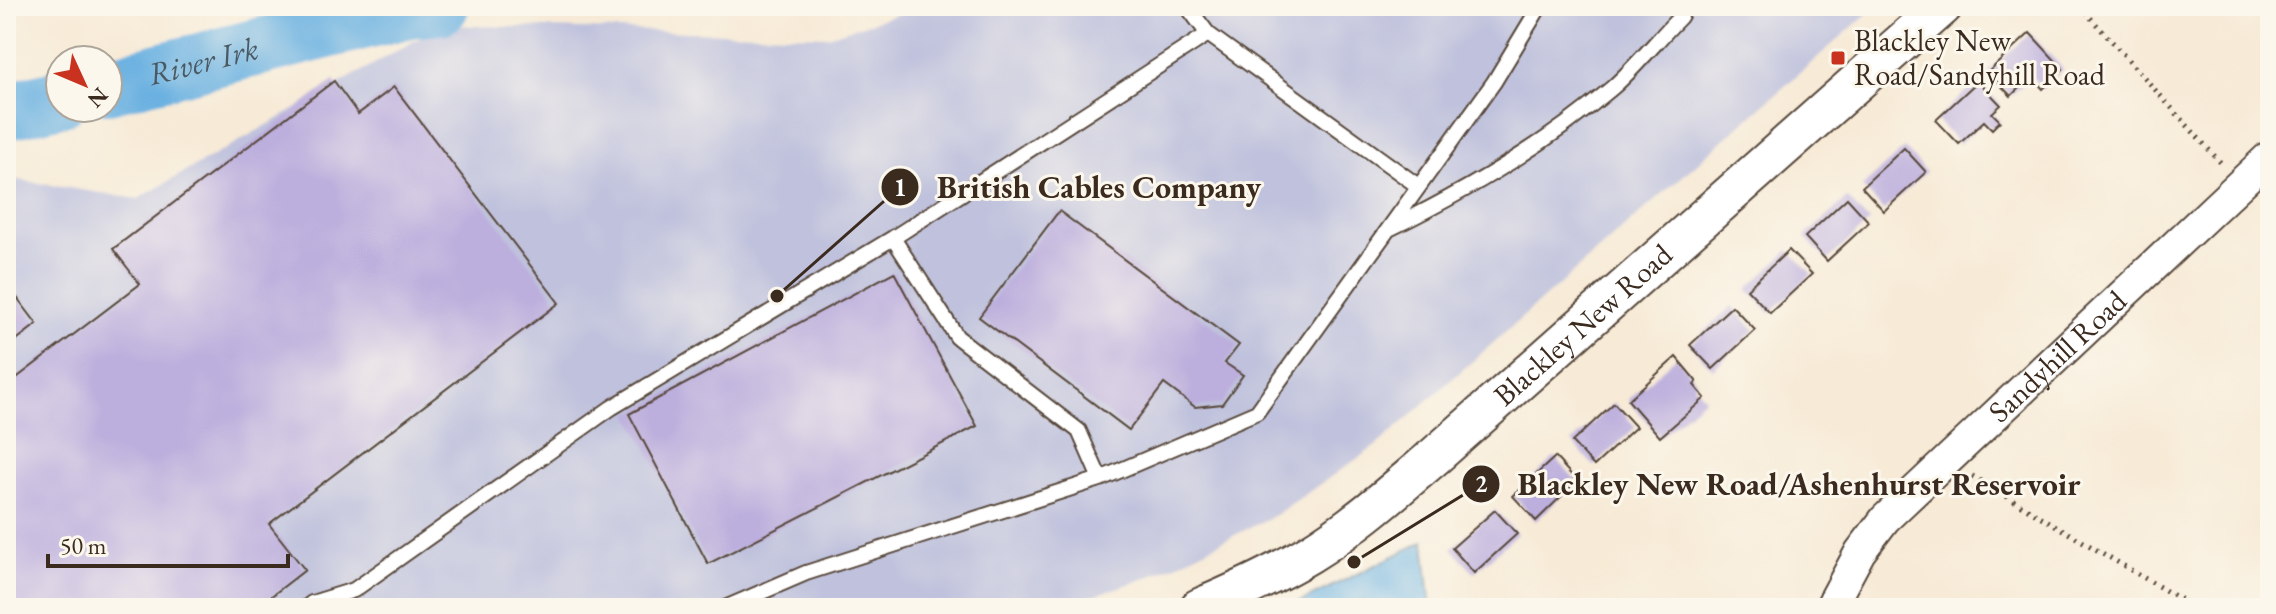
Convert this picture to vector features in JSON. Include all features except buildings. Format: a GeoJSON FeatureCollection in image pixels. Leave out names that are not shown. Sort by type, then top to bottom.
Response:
{"type":"FeatureCollection","features":[{"type":"Feature","properties":{"kind":"street","name":"Blackley New Road"},"geometry":{"type":"LineString","coordinates":[[1199,608],[1246,589],[1311,553],[1370,511],[1943,6]]}},
{"type":"Feature","properties":{"kind":"street","name":"Sandyhill Road"},"geometry":{"type":"LineString","coordinates":[[1830,608],[1860,552],[1885,519],[2270,156]]}},
{"type":"Feature","properties":{"kind":"lane"},"geometry":{"type":"LineString","coordinates":[[1187,6],[1208,34],[1418,186]]}},
{"type":"Feature","properties":{"kind":"lane"},"geometry":{"type":"LineString","coordinates":[[725,608],[806,573],[1100,479],[1257,412],[1494,82],[1540,6]]}},
{"type":"Feature","properties":{"kind":"lane"},"geometry":{"type":"LineString","coordinates":[[1387,230],[1429,210],[1551,134],[1613,87],[1680,17],[1686,6]]}},
{"type":"Feature","properties":{"kind":"lane"},"geometry":{"type":"LineString","coordinates":[[306,608],[312,603],[354,590],[611,408],[893,238],[1208,34]]}},
{"type":"Feature","properties":{"kind":"lane"},"geometry":{"type":"LineString","coordinates":[[893,238],[957,337],[1079,431],[1100,479]]}},
{"type":"Feature","properties":{"kind":"path"},"geometry":{"type":"LineString","coordinates":[[2080,6],[2240,184]]}},
{"type":"Feature","properties":{"kind":"path"},"geometry":{"type":"LineString","coordinates":[[1950,457],[1968,474],[2195,608]]}},
{"type":"Feature","properties":{"kind":"shaded area"},"geometry":{"type":"Polygon","coordinates":[[[923,6],[1876,6],[1376,446],[1275,515],[1138,581],[1055,608],[6,608],[6,178],[138,199],[442,25],[828,36],[923,6]]]}},
{"type":"Feature","properties":{"kind":"water"},"geometry":{"type":"Polygon","coordinates":[[[1424,541],[1431,608],[1288,608],[1424,541]]]}},
{"type":"Feature","properties":{"kind":"waterway","name":"River Irk"},"geometry":{"type":"LineString","coordinates":[[124,81],[410,9],[440,6]]}},
{"type":"Feature","properties":{"kind":"waterway","name":"River Irk"},"geometry":{"type":"LineString","coordinates":[[6,111],[44,102]]}},
{"type":"Feature","properties":{"kind":"place","name":"Blackley New Road/Sandyhill Road"},"geometry":{"type":"Point","coordinates":[1838,58]}},
{"type":"Feature","properties":{"kind":"place","name":"British Cables Company"},"geometry":{"type":"Point","coordinates":[777,296]}},
{"type":"Feature","properties":{"kind":"place","name":"Blackley New Road/Ashenhurst Reservoir"},"geometry":{"type":"Point","coordinates":[1354,562]}}]}
